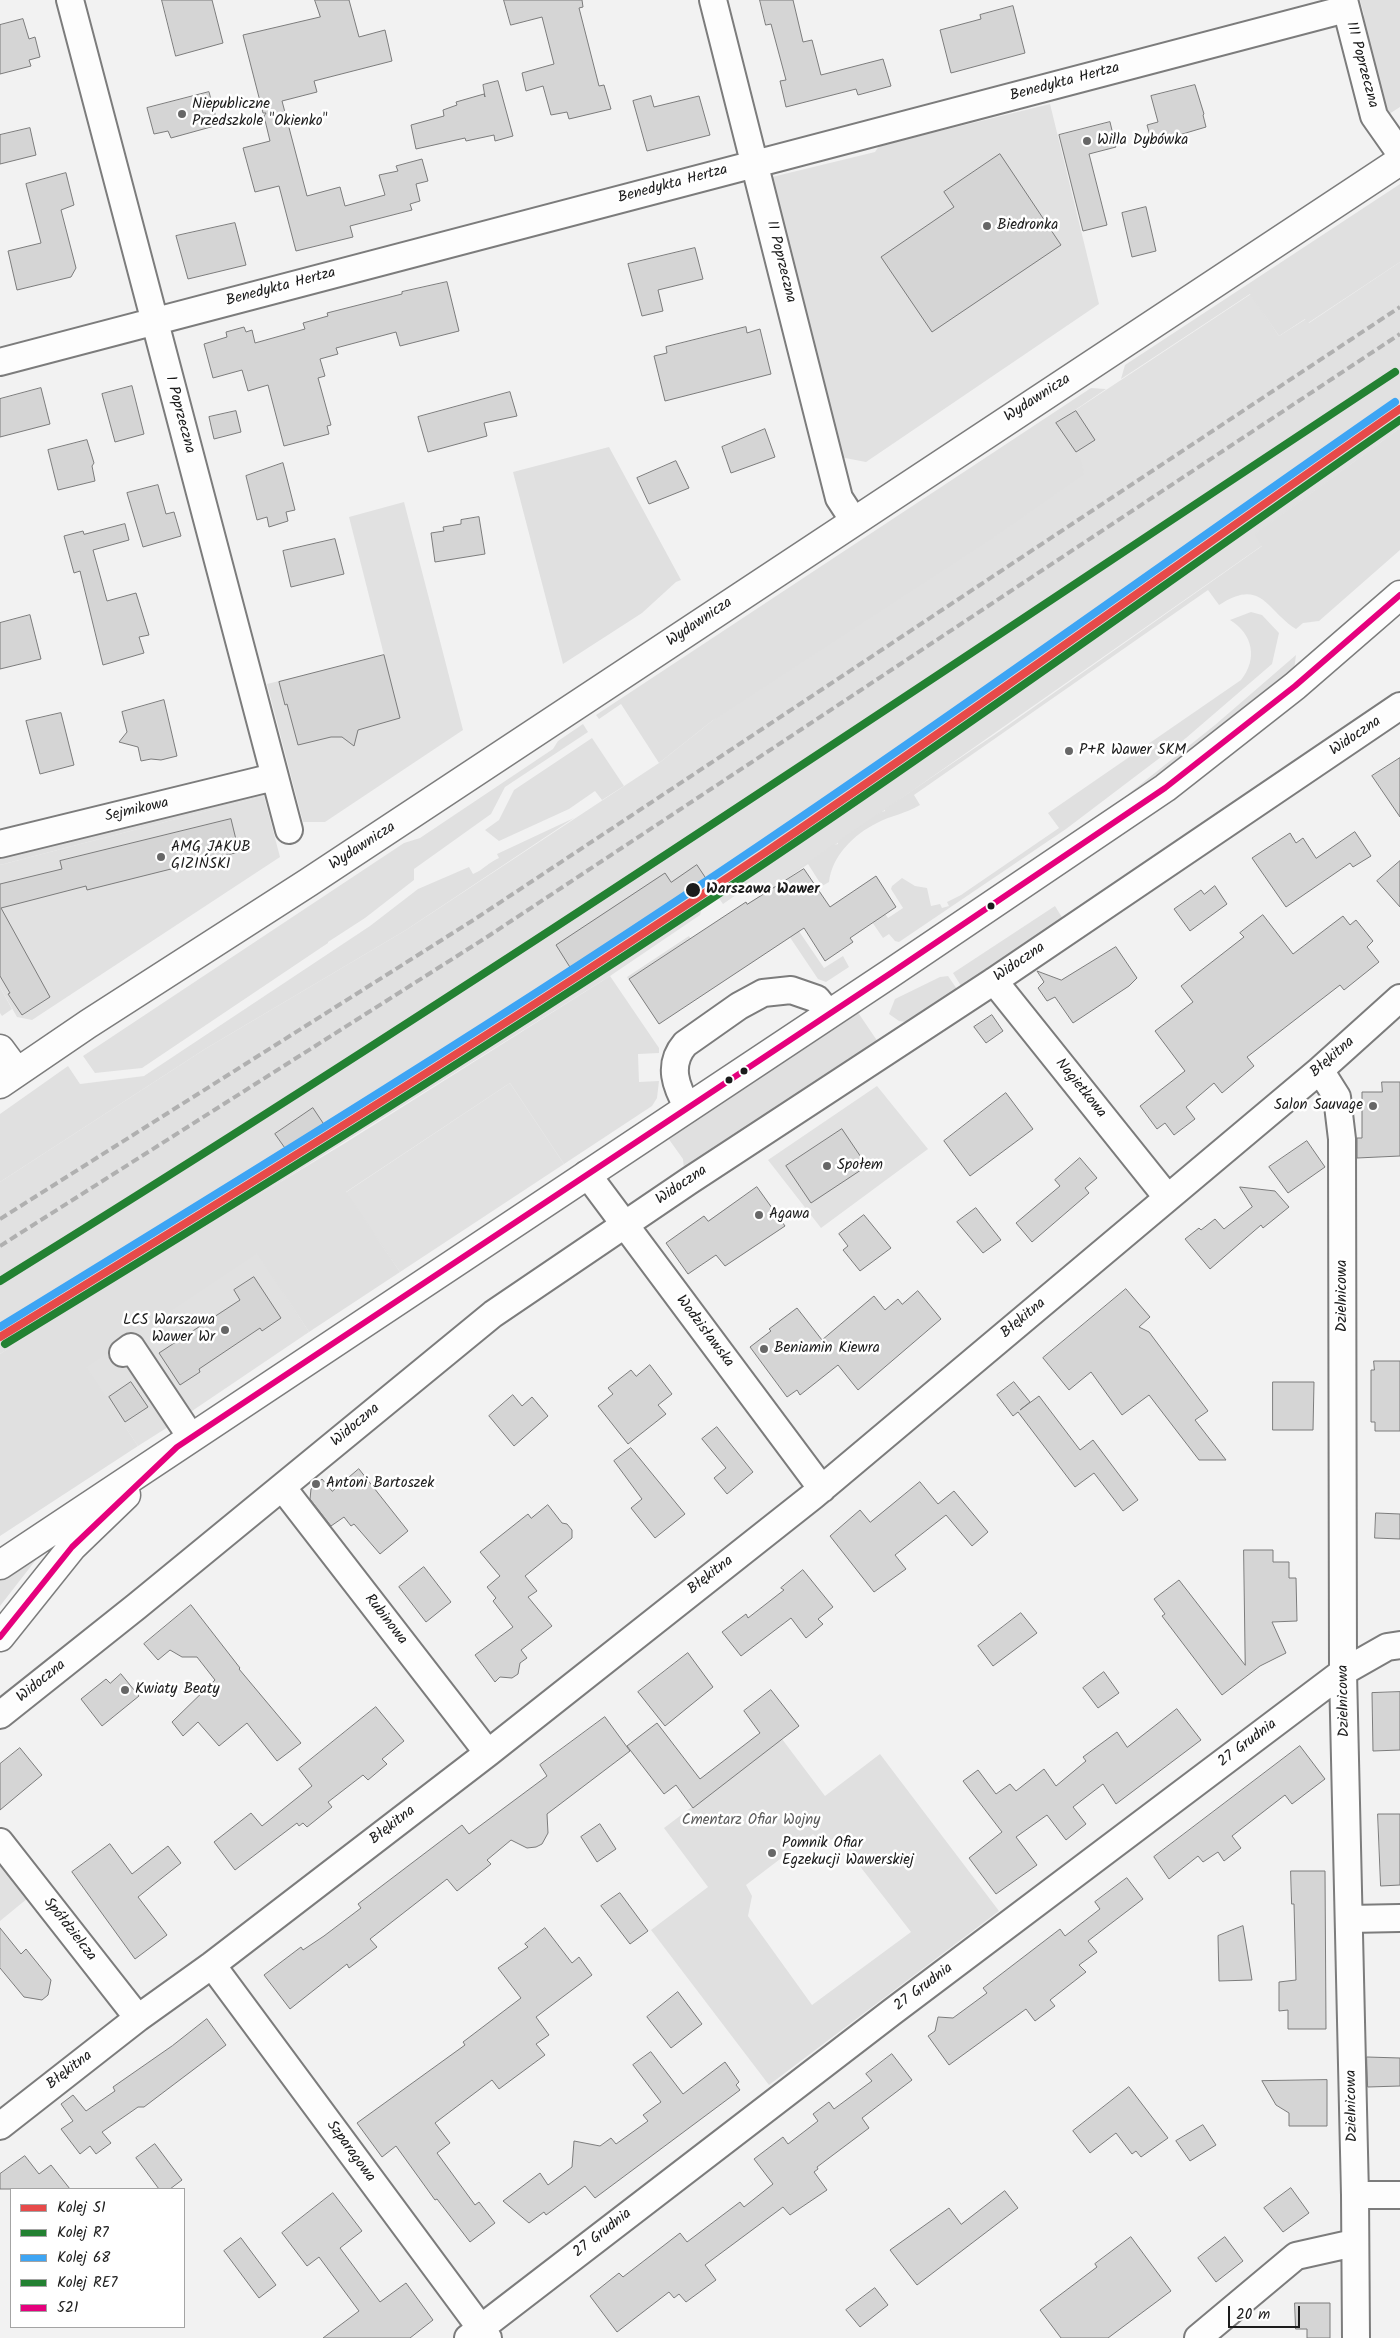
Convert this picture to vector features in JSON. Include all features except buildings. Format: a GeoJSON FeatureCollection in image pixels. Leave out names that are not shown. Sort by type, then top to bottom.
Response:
{"type":"FeatureCollection","features":[{"type":"Feature","properties":{"kind":"main road","name":"Wydawnicza"},"geometry":{"type":"LineString","coordinates":[[8,1078],[300,888],[1400,161]]}},
{"type":"Feature","properties":{"kind":"main road"},"geometry":{"type":"LineString","coordinates":[[0,1565],[829,1014],[1165,788],[1295,686],[1400,594]]}},
{"type":"Feature","properties":{"kind":"main road"},"geometry":{"type":"LineString","coordinates":[[0,1049],[8,1078]]}},
{"type":"Feature","properties":{"kind":"main road"},"geometry":{"type":"LineString","coordinates":[[0,1637],[72,1548],[184,1442]]}},
{"type":"Feature","properties":{"kind":"street","name":"I Poprzeczna"},"geometry":{"type":"LineString","coordinates":[[70,0],[289,830]]}},
{"type":"Feature","properties":{"kind":"street","name":"II Poprzeczna"},"geometry":{"type":"LineString","coordinates":[[713,0],[840,498],[854,521]]}},
{"type":"Feature","properties":{"kind":"street","name":"Benedykta Hertza"},"geometry":{"type":"LineString","coordinates":[[0,362],[755,164],[1345,5]]}},
{"type":"Feature","properties":{"kind":"street","name":"III Poprzeczna"},"geometry":{"type":"LineString","coordinates":[[1345,5],[1374,116],[1400,153]]}},
{"type":"Feature","properties":{"kind":"street","name":"Widoczna"},"geometry":{"type":"LineString","coordinates":[[0,1716],[493,1314],[689,1180],[994,981],[1400,706]]}},
{"type":"Feature","properties":{"kind":"street","name":"Sejmikowa"},"geometry":{"type":"LineString","coordinates":[[0,844],[274,777]]}},
{"type":"Feature","properties":{"kind":"street","name":"Nagietkowa"},"geometry":{"type":"LineString","coordinates":[[994,981],[1167,1197]]}},
{"type":"Feature","properties":{"kind":"street"},"geometry":{"type":"LineString","coordinates":[[688,1108],[677,1087],[674,1074],[679,1050],[739,1006],[763,993],[791,990],[817,999],[829,1014]]}},
{"type":"Feature","properties":{"kind":"street","name":"Błękitna"},"geometry":{"type":"LineString","coordinates":[[0,2126],[138,2018],[212,1965],[488,1753],[822,1489],[1320,1070],[1400,998]]}},
{"type":"Feature","properties":{"kind":"street","name":"Dzielnicowa"},"geometry":{"type":"LineString","coordinates":[[1320,1070],[1337,1096],[1342,1139],[1343,1672],[1355,2195],[1356,2338]]}},
{"type":"Feature","properties":{"kind":"street","name":"Wodzisławska"},"geometry":{"type":"LineString","coordinates":[[587,1174],[822,1489]]}},
{"type":"Feature","properties":{"kind":"street"},"geometry":{"type":"LineString","coordinates":[[123,1353],[131,1347],[147,1389],[184,1442]]}},
{"type":"Feature","properties":{"kind":"street","name":"Rubinowa"},"geometry":{"type":"LineString","coordinates":[[282,1487],[488,1753]]}},
{"type":"Feature","properties":{"kind":"street","name":"27 Grudnia"},"geometry":{"type":"LineString","coordinates":[[479,2335],[892,2012],[1343,1672],[1394,1646]]}},
{"type":"Feature","properties":{"kind":"street","name":"Spółdzielcza"},"geometry":{"type":"LineString","coordinates":[[0,1842],[138,2018]]}},
{"type":"Feature","properties":{"kind":"street"},"geometry":{"type":"LineString","coordinates":[[1349,1919],[1400,1918]]}},
{"type":"Feature","properties":{"kind":"street","name":"Szparagowa"},"geometry":{"type":"LineString","coordinates":[[212,1965],[479,2335]]}},
{"type":"Feature","properties":{"kind":"street"},"geometry":{"type":"LineString","coordinates":[[1355,2195],[1400,2195]]}},
{"type":"Feature","properties":{"kind":"street"},"geometry":{"type":"LineString","coordinates":[[1198,2338],[1296,2256],[1354,2242]]}},
{"type":"Feature","properties":{"kind":"shaded area"},"geometry":{"type":"Polygon","coordinates":[[[1050,104],[1099,304],[866,462],[840,457],[768,178],[875,152],[879,146],[1050,104]]]}},
{"type":"Feature","properties":{"kind":"shaded area"},"geometry":{"type":"Polygon","coordinates":[[[1400,262],[1400,428],[1256,534],[1263,545],[762,896],[753,883],[723,904],[718,897],[702,908],[700,915],[610,976],[232,1212],[309,1332],[189,1413],[169,1423],[168,1427],[138,1446],[53,1320],[0,1354],[0,1182],[205,1049],[406,930],[659,763],[712,721],[1056,423],[1251,294],[1279,336],[1306,319],[1309,323],[1400,262]]]}},
{"type":"Feature","properties":{"kind":"shaded area"},"geometry":{"type":"Polygon","coordinates":[[[404,502],[463,730],[325,822],[303,822],[267,684],[384,655],[349,517],[404,502]]]}},
{"type":"Feature","properties":{"kind":"shaded area"},"geometry":{"type":"Polygon","coordinates":[[[264,796],[280,857],[32,1020],[17,1017],[0,987],[0,865],[264,796]]]}},
{"type":"Feature","properties":{"kind":"shaded area"},"geometry":{"type":"Polygon","coordinates":[[[510,1083],[564,1164],[400,1272],[345,1193],[510,1083]]]}},
{"type":"Feature","properties":{"kind":"shaded area"},"geometry":{"type":"Polygon","coordinates":[[[877,1086],[928,1149],[821,1228],[768,1160],[877,1086]]]}},
{"type":"Feature","properties":{"kind":"shaded area"},"geometry":{"type":"Polygon","coordinates":[[[0,1864],[28,1898],[0,1921],[0,1864]]]}},
{"type":"Feature","properties":{"kind":"green space"},"geometry":{"type":"Polygon","coordinates":[[[1360,0],[1400,0],[1400,107],[1386,116],[1359,20],[1364,15],[1360,0]]]}},
{"type":"Feature","properties":{"kind":"green space"},"geometry":{"type":"Polygon","coordinates":[[[1400,184],[1400,262],[1308,323],[1305,319],[1279,336],[1250,294],[1121,379],[1125,365],[1400,184]]]}},
{"type":"Feature","properties":{"kind":"green space"},"geometry":{"type":"Polygon","coordinates":[[[1091,388],[1106,389],[1056,423],[1081,461],[1084,474],[991,539],[712,721],[659,763],[621,704],[599,719],[596,715],[1091,388]]]}},
{"type":"Feature","properties":{"kind":"green space"},"geometry":{"type":"Polygon","coordinates":[[[1400,428],[1400,550],[1319,621],[1303,623],[1296,629],[1262,599],[1254,595],[1245,594],[1233,597],[1219,605],[1208,590],[914,795],[920,805],[883,820],[860,833],[839,855],[831,872],[829,882],[822,886],[808,864],[771,889],[786,912],[767,902],[764,893],[833,845],[838,844],[838,841],[885,811],[885,809],[1000,731],[1262,546],[1255,534],[1400,428]]]}},
{"type":"Feature","properties":{"kind":"green space"},"geometry":{"type":"Polygon","coordinates":[[[609,447],[681,580],[676,582],[642,613],[563,664],[513,472],[609,447]]]}},
{"type":"Feature","properties":{"kind":"green space"},"geometry":{"type":"Polygon","coordinates":[[[1251,612],[1262,615],[1279,633],[1272,664],[1186,738],[1066,829],[899,942],[895,941],[889,934],[883,938],[859,903],[855,889],[883,911],[888,918],[903,908],[891,889],[902,878],[915,886],[927,888],[931,906],[940,904],[942,908],[949,906],[947,902],[961,895],[1059,828],[1048,813],[1241,680],[1250,664],[1250,647],[1244,632],[1230,620],[1251,612]]]}},
{"type":"Feature","properties":{"kind":"green space"},"geometry":{"type":"Polygon","coordinates":[[[1296,655],[1294,670],[1188,754],[1097,819],[1215,725],[1296,655]]]}},
{"type":"Feature","properties":{"kind":"green space"},"geometry":{"type":"Polygon","coordinates":[[[583,724],[588,732],[505,787],[491,814],[414,869],[414,880],[365,918],[142,1068],[95,1073],[83,1056],[404,843],[420,838],[553,749],[558,741],[583,724]]]}},
{"type":"Feature","properties":{"kind":"green space"},"geometry":{"type":"Polygon","coordinates":[[[592,738],[624,786],[602,800],[595,791],[569,809],[499,841],[485,830],[499,820],[514,790],[592,738]]]}},
{"type":"Feature","properties":{"kind":"green space"},"geometry":{"type":"Polygon","coordinates":[[[262,790],[264,796],[0,865],[0,857],[262,790]]]}},
{"type":"Feature","properties":{"kind":"green space"},"geometry":{"type":"Polygon","coordinates":[[[574,818],[406,930],[205,1049],[0,1182],[0,1114],[68,1066],[80,1084],[144,1076],[370,926],[418,889],[469,867],[473,874],[499,858],[497,854],[574,818]]]}},
{"type":"Feature","properties":{"kind":"green space"},"geometry":{"type":"Polygon","coordinates":[[[1055,906],[1063,919],[961,986],[953,973],[1055,906]]]}},
{"type":"Feature","properties":{"kind":"green space"},"geometry":{"type":"Polygon","coordinates":[[[792,921],[824,968],[843,956],[849,967],[826,982],[818,979],[783,927],[792,921]]]}},
{"type":"Feature","properties":{"kind":"green space"},"geometry":{"type":"Polygon","coordinates":[[[689,936],[691,939],[629,980],[627,977],[689,936]]]}},
{"type":"Feature","properties":{"kind":"green space"},"geometry":{"type":"Polygon","coordinates":[[[610,976],[659,1048],[659,1053],[638,1054],[639,1082],[659,1081],[657,1098],[652,1106],[564,1164],[510,1083],[346,1192],[400,1272],[309,1332],[257,1253],[86,1367],[138,1446],[0,1536],[0,1354],[53,1319],[345,1143],[610,976]]]}},
{"type":"Feature","properties":{"kind":"green space"},"geometry":{"type":"Polygon","coordinates":[[[948,976],[957,989],[906,1022],[899,1021],[889,1014],[895,999],[940,977],[948,976]]]}},
{"type":"Feature","properties":{"kind":"green space"},"geometry":{"type":"Polygon","coordinates":[[[0,987],[12,1009],[2,1016],[0,1013],[0,987]]]}},
{"type":"Feature","properties":{"kind":"green space"},"geometry":{"type":"Polygon","coordinates":[[[857,1011],[878,1042],[684,1170],[683,1159],[668,1138],[857,1011]]]}},
{"type":"Feature","properties":{"kind":"green space"},"geometry":{"type":"Polygon","coordinates":[[[49,1543],[0,1606],[0,1579],[49,1543]]]}},
{"type":"Feature","properties":{"kind":"green space","name":"Cmentarz Ofiar Wojny"},"geometry":{"type":"Polygon","coordinates":[[[782,1739],[825,1796],[880,1754],[999,1911],[769,2085],[651,1930],[708,1887],[664,1828],[782,1739]],[[813,1834],[746,1885],[752,1896],[748,1916],[812,2005],[911,1932],[838,1838],[821,1842],[813,1834]]]}},
{"type":"Feature","properties":{"kind":"railway"},"geometry":{"type":"LineString","coordinates":[[0,1219],[475,919],[1400,307]]}},
{"type":"Feature","properties":{"kind":"railway"},"geometry":{"type":"LineString","coordinates":[[0,1246],[487,937],[1400,334]]}},
{"type":"Feature","properties":{"kind":"rail line","name":"RE7"},"geometry":{"type":"LineString","coordinates":[[0,1281],[176,1171],[527,946],[1395,372]]}},
{"type":"Feature","properties":{"kind":"rail line","name":"68"},"geometry":{"type":"LineString","coordinates":[[0,1327],[383,1090],[667,908],[920,736],[1395,402]]}},
{"type":"Feature","properties":{"kind":"rail line","name":"S1"},"geometry":{"type":"LineString","coordinates":[[0,1337],[384,1100],[669,917],[923,744],[1400,409]]}},
{"type":"Feature","properties":{"kind":"rail line","name":"R7"},"geometry":{"type":"LineString","coordinates":[[5,1344],[388,1108],[577,987],[765,863],[925,754],[1400,420]]}},
{"type":"Feature","properties":{"kind":"transit line","name":"521"},"geometry":{"type":"LineString","coordinates":[[0,1637],[72,1547],[177,1447],[891,973],[1165,788],[1295,686],[1400,595]]}},
{"type":"Feature","properties":{"kind":"place","name":"Niepubliczne Przedszkole \"Okienko\""},"geometry":{"type":"Point","coordinates":[182,114]}},
{"type":"Feature","properties":{"kind":"place","name":"Willa Dybówka"},"geometry":{"type":"Point","coordinates":[1087,141]}},
{"type":"Feature","properties":{"kind":"place","name":"Biedronka"},"geometry":{"type":"Point","coordinates":[987,226]}},
{"type":"Feature","properties":{"kind":"place","name":"P+R Wawer SKM"},"geometry":{"type":"Point","coordinates":[1069,751]}},
{"type":"Feature","properties":{"kind":"place","name":"AMG JAKUB GIZIŃSKI"},"geometry":{"type":"Point","coordinates":[161,857]}},
{"type":"Feature","properties":{"kind":"place","name":"Warszawa Wawer"},"geometry":{"type":"Point","coordinates":[693,890]}},
{"type":"Feature","properties":{"kind":"place","name":"Salon Sauvage"},"geometry":{"type":"Point","coordinates":[1373,1106]}},
{"type":"Feature","properties":{"kind":"place","name":"Społem"},"geometry":{"type":"Point","coordinates":[827,1166]}},
{"type":"Feature","properties":{"kind":"place","name":"Agawa"},"geometry":{"type":"Point","coordinates":[759,1215]}},
{"type":"Feature","properties":{"kind":"place","name":"LCS Warszawa Wawer Wr"},"geometry":{"type":"Point","coordinates":[225,1330]}},
{"type":"Feature","properties":{"kind":"place","name":"Beniamin Kiewra"},"geometry":{"type":"Point","coordinates":[764,1349]}},
{"type":"Feature","properties":{"kind":"place","name":"Antoni Bartoszek"},"geometry":{"type":"Point","coordinates":[316,1484]}},
{"type":"Feature","properties":{"kind":"place","name":"Kwiaty Beaty"},"geometry":{"type":"Point","coordinates":[125,1690]}},
{"type":"Feature","properties":{"kind":"place","name":"Pomnik Ofiar Egzekucji Wawerskiej"},"geometry":{"type":"Point","coordinates":[772,1853]}}]}
